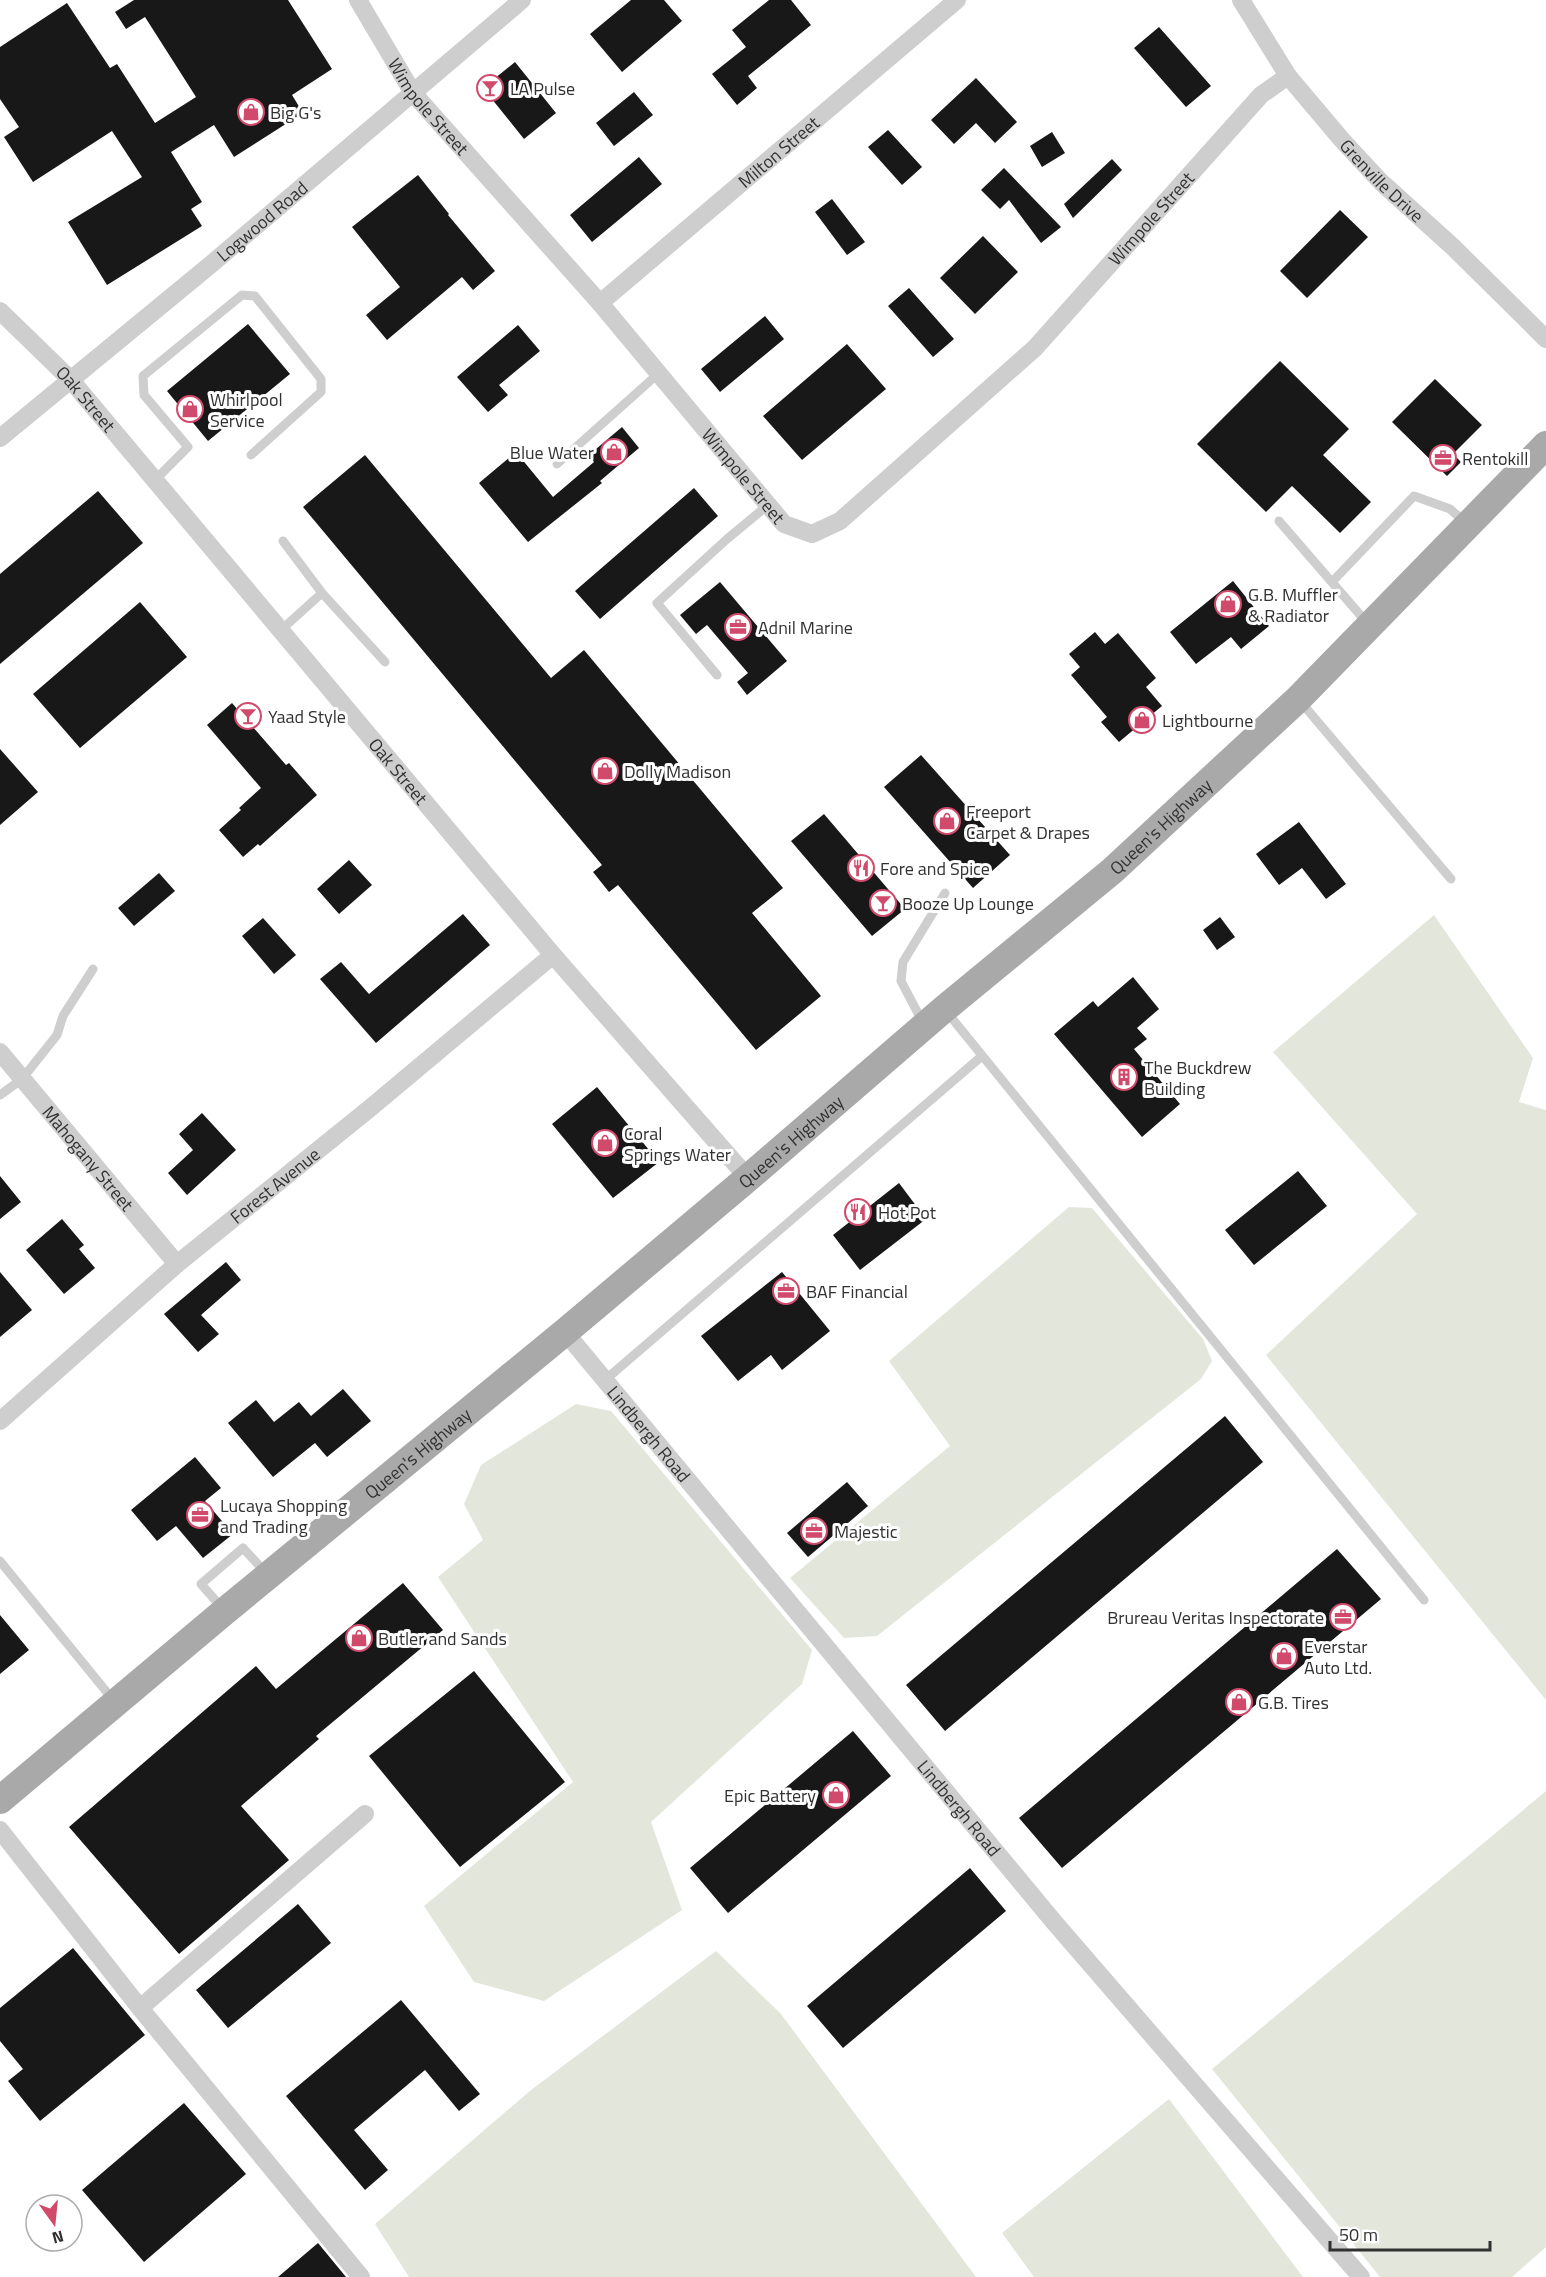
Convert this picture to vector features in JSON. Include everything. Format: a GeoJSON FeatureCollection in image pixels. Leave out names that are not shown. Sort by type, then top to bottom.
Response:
{"type":"FeatureCollection","features":[{"type":"Feature","properties":{"kind":"main road","name":"Queen's Highway"},"geometry":{"type":"LineString","coordinates":[[0,1800],[268,1575],[565,1332],[1112,871],[1298,699],[1546,446]]}},
{"type":"Feature","properties":{"kind":"street","name":"Wimpole Street"},"geometry":{"type":"LineString","coordinates":[[358,0],[413,93],[600,303],[784,524],[812,534],[840,521],[1035,348],[1261,95],[1288,76]]}},
{"type":"Feature","properties":{"kind":"street","name":"Logwood Road"},"geometry":{"type":"LineString","coordinates":[[0,438],[209,266],[522,0]]}},
{"type":"Feature","properties":{"kind":"street","name":"Milton Street"},"geometry":{"type":"LineString","coordinates":[[600,303],[957,0]]}},
{"type":"Feature","properties":{"kind":"street","name":"Grenville Drive"},"geometry":{"type":"LineString","coordinates":[[1241,0],[1288,76],[1381,183],[1453,247],[1546,339]]}},
{"type":"Feature","properties":{"kind":"street","name":"Oak Street"},"geometry":{"type":"LineString","coordinates":[[0,310],[70,379],[553,955],[748,1178]]}},
{"type":"Feature","properties":{"kind":"street","name":"Forest Avenue"},"geometry":{"type":"LineString","coordinates":[[0,1421],[177,1264],[369,1109],[553,955]]}},
{"type":"Feature","properties":{"kind":"street","name":"Mahogany Street"},"geometry":{"type":"LineString","coordinates":[[0,1052],[177,1264]]}},
{"type":"Feature","properties":{"kind":"street","name":"Lindbergh Road"},"geometry":{"type":"LineString","coordinates":[[565,1332],[1054,1922],[1361,2277]]}},
{"type":"Feature","properties":{"kind":"street"},"geometry":{"type":"LineString","coordinates":[[140,2008],[365,1814]]}},
{"type":"Feature","properties":{"kind":"street"},"geometry":{"type":"LineString","coordinates":[[0,1830],[140,2008],[361,2277]]}},
{"type":"Feature","properties":{"kind":"lane"},"geometry":{"type":"LineString","coordinates":[[155,480],[188,447],[144,395],[143,376],[242,295],[255,296],[321,379],[321,392],[251,454]]}},
{"type":"Feature","properties":{"kind":"lane"},"geometry":{"type":"LineString","coordinates":[[557,464],[659,374]]}},
{"type":"Feature","properties":{"kind":"lane"},"geometry":{"type":"LineString","coordinates":[[1332,582],[1414,496],[1450,509],[1468,525]]}},
{"type":"Feature","properties":{"kind":"lane"},"geometry":{"type":"LineString","coordinates":[[717,675],[657,603],[768,505]]}},
{"type":"Feature","properties":{"kind":"lane"},"geometry":{"type":"LineString","coordinates":[[1279,521],[1370,626]]}},
{"type":"Feature","properties":{"kind":"lane"},"geometry":{"type":"LineString","coordinates":[[283,541],[322,593],[385,662]]}},
{"type":"Feature","properties":{"kind":"lane"},"geometry":{"type":"LineString","coordinates":[[281,630],[322,593]]}},
{"type":"Feature","properties":{"kind":"lane"},"geometry":{"type":"LineString","coordinates":[[1298,699],[1450,879]]}},
{"type":"Feature","properties":{"kind":"lane"},"geometry":{"type":"LineString","coordinates":[[945,892],[903,962],[901,981],[935,1018],[982,1056],[1424,1600]]}},
{"type":"Feature","properties":{"kind":"lane"},"geometry":{"type":"LineString","coordinates":[[0,1095],[22,1078],[57,1035],[63,1016],[93,969]]}},
{"type":"Feature","properties":{"kind":"lane"},"geometry":{"type":"LineString","coordinates":[[605,1380],[982,1056]]}},
{"type":"Feature","properties":{"kind":"lane"},"geometry":{"type":"LineString","coordinates":[[225,1611],[201,1584],[243,1548],[268,1575]]}},
{"type":"Feature","properties":{"kind":"lane"},"geometry":{"type":"LineString","coordinates":[[0,1561],[115,1703]]}},
{"type":"Feature","properties":{"kind":"shaded area"},"geometry":{"type":"Polygon","coordinates":[[[1434,915],[1533,1058],[1519,1102],[1546,1110],[1546,1700],[1266,1355],[1417,1214],[1273,1052],[1434,915]]]}},
{"type":"Feature","properties":{"kind":"shaded area"},"geometry":{"type":"Polygon","coordinates":[[[1069,1207],[1092,1208],[1203,1339],[1212,1361],[1201,1379],[877,1636],[844,1638],[790,1578],[950,1446],[889,1361],[1069,1207]]]}},
{"type":"Feature","properties":{"kind":"shaded area"},"geometry":{"type":"Polygon","coordinates":[[[576,1404],[611,1411],[812,1650],[802,1684],[651,1822],[682,1910],[544,2001],[474,1982],[424,1906],[573,1782],[438,1577],[483,1540],[464,1504],[481,1465],[576,1404]]]}},
{"type":"Feature","properties":{"kind":"shaded area"},"geometry":{"type":"Polygon","coordinates":[[[1546,1791],[1546,2247],[1512,2277],[1380,2277],[1212,2069],[1546,1791]]]}},
{"type":"Feature","properties":{"kind":"shaded area"},"geometry":{"type":"Polygon","coordinates":[[[716,1951],[781,2014],[976,2277],[409,2277],[375,2224],[531,2090],[716,1951]]]}},
{"type":"Feature","properties":{"kind":"shaded area"},"geometry":{"type":"Polygon","coordinates":[[[1169,2099],[1303,2277],[1034,2277],[1002,2233],[1169,2099]]]}},
{"type":"Feature","properties":{"kind":"building"},"geometry":{"type":"Polygon","coordinates":[[[134,0],[288,0],[332,69],[292,95],[303,113],[234,157],[214,125],[171,152],[202,202],[191,209],[202,226],[107,285],[68,222],[142,177],[112,131],[33,182],[4,137],[19,127],[0,99],[0,47],[67,3],[110,68],[117,64],[155,123],[196,97],[145,17],[126,29],[115,12],[134,0]]]}},
{"type":"Feature","properties":{"kind":"building"},"geometry":{"type":"Polygon","coordinates":[[[631,0],[664,0],[682,21],[622,72],[590,34],[631,0]]]}},
{"type":"Feature","properties":{"kind":"building"},"geometry":{"type":"Polygon","coordinates":[[[769,0],[791,0],[811,25],[748,76],[757,88],[737,105],[712,74],[746,47],[732,30],[769,0]]]}},
{"type":"Feature","properties":{"kind":"building"},"geometry":{"type":"Polygon","coordinates":[[[1159,27],[1211,86],[1186,107],[1134,48],[1159,27]]]}},
{"type":"Feature","properties":{"kind":"building"},"geometry":{"type":"Polygon","coordinates":[[[515,62],[556,113],[524,139],[483,88],[515,62]]]}},
{"type":"Feature","properties":{"kind":"building"},"geometry":{"type":"Polygon","coordinates":[[[976,78],[1017,122],[995,143],[976,123],[954,144],[931,120],[976,78]]]}},
{"type":"Feature","properties":{"kind":"building"},"geometry":{"type":"Polygon","coordinates":[[[634,92],[653,115],[614,146],[596,123],[634,92]]]}},
{"type":"Feature","properties":{"kind":"building"},"geometry":{"type":"Polygon","coordinates":[[[888,130],[922,167],[902,185],[868,147],[888,130]]]}},
{"type":"Feature","properties":{"kind":"building"},"geometry":{"type":"Polygon","coordinates":[[[1052,132],[1065,153],[1042,167],[1030,146],[1052,132]]]}},
{"type":"Feature","properties":{"kind":"building"},"geometry":{"type":"Polygon","coordinates":[[[639,157],[662,184],[592,242],[570,215],[639,157]]]}},
{"type":"Feature","properties":{"kind":"building"},"geometry":{"type":"Polygon","coordinates":[[[1112,159],[1122,170],[1073,218],[1064,204],[1112,159]]]}},
{"type":"Feature","properties":{"kind":"building"},"geometry":{"type":"Polygon","coordinates":[[[1004,168],[1061,227],[1041,243],[1009,200],[1000,209],[981,190],[1004,168]]]}},
{"type":"Feature","properties":{"kind":"building"},"geometry":{"type":"Polygon","coordinates":[[[418,175],[495,271],[473,290],[462,277],[387,340],[366,315],[400,287],[352,227],[418,175]]]}},
{"type":"Feature","properties":{"kind":"building"},"geometry":{"type":"Polygon","coordinates":[[[832,199],[865,242],[847,255],[815,212],[832,199]]]}},
{"type":"Feature","properties":{"kind":"building"},"geometry":{"type":"Polygon","coordinates":[[[1340,210],[1368,237],[1307,298],[1280,271],[1340,210]]]}},
{"type":"Feature","properties":{"kind":"building"},"geometry":{"type":"Polygon","coordinates":[[[983,236],[1018,272],[975,314],[940,278],[983,236]]]}},
{"type":"Feature","properties":{"kind":"building"},"geometry":{"type":"Polygon","coordinates":[[[909,288],[954,339],[933,357],[888,306],[909,288]]]}},
{"type":"Feature","properties":{"kind":"building"},"geometry":{"type":"Polygon","coordinates":[[[765,316],[784,339],[720,392],[701,369],[765,316]]]}},
{"type":"Feature","properties":{"kind":"building"},"geometry":{"type":"Polygon","coordinates":[[[248,324],[290,374],[208,441],[167,391],[248,324]]]}},
{"type":"Feature","properties":{"kind":"building"},"geometry":{"type":"Polygon","coordinates":[[[518,325],[540,351],[499,385],[508,395],[488,412],[457,377],[518,325]]]}},
{"type":"Feature","properties":{"kind":"building"},"geometry":{"type":"Polygon","coordinates":[[[847,344],[886,389],[802,460],[763,416],[847,344]]]}},
{"type":"Feature","properties":{"kind":"building"},"geometry":{"type":"Polygon","coordinates":[[[1280,361],[1349,429],[1323,455],[1371,502],[1340,533],[1292,486],[1266,512],[1197,444],[1280,361]]]}},
{"type":"Feature","properties":{"kind":"building"},"geometry":{"type":"Polygon","coordinates":[[[1435,379],[1482,425],[1453,454],[1461,462],[1447,476],[1392,422],[1435,379]]]}},
{"type":"Feature","properties":{"kind":"building","name":"Blue Water"},"geometry":{"type":"Polygon","coordinates":[[[622,427],[639,448],[600,481],[602,483],[528,542],[479,483],[516,452],[553,497],[594,462],[589,455],[622,427]]]}},
{"type":"Feature","properties":{"kind":"building","name":"Dolly Madison"},"geometry":{"type":"Polygon","coordinates":[[[365,455],[551,678],[584,650],[783,888],[752,913],[821,996],[756,1050],[618,885],[609,892],[593,872],[602,865],[303,507],[365,455]]]}},
{"type":"Feature","properties":{"kind":"building"},"geometry":{"type":"Polygon","coordinates":[[[694,488],[718,516],[600,619],[575,591],[694,488]]]}},
{"type":"Feature","properties":{"kind":"building"},"geometry":{"type":"Polygon","coordinates":[[[98,491],[143,543],[0,664],[0,574],[98,491]]]}},
{"type":"Feature","properties":{"kind":"building","name":"G.B. Muffler & Radiator"},"geometry":{"type":"Polygon","coordinates":[[[1233,581],[1269,626],[1241,649],[1231,637],[1196,664],[1170,632],[1233,581]]]}},
{"type":"Feature","properties":{"kind":"building"},"geometry":{"type":"Polygon","coordinates":[[[720,582],[787,661],[747,695],[737,682],[748,673],[707,625],[696,634],[680,615],[720,582]]]}},
{"type":"Feature","properties":{"kind":"building"},"geometry":{"type":"Polygon","coordinates":[[[140,602],[187,657],[80,748],[33,694],[140,602]]]}},
{"type":"Feature","properties":{"kind":"building"},"geometry":{"type":"Polygon","coordinates":[[[1095,632],[1105,644],[1118,633],[1156,678],[1146,687],[1162,706],[1119,742],[1101,722],[1107,717],[1071,675],[1080,667],[1069,654],[1095,632]]]}},
{"type":"Feature","properties":{"kind":"building"},"geometry":{"type":"Polygon","coordinates":[[[232,703],[286,765],[289,763],[317,795],[260,846],[258,844],[243,857],[219,830],[261,788],[207,725],[232,703]]]}},
{"type":"Feature","properties":{"kind":"building"},"geometry":{"type":"Polygon","coordinates":[[[0,749],[38,792],[0,825],[0,749]]]}},
{"type":"Feature","properties":{"kind":"building","name":"Freeport Carpet & Drapes"},"geometry":{"type":"Polygon","coordinates":[[[921,755],[1010,855],[973,888],[884,787],[921,755]]]}},
{"type":"Feature","properties":{"kind":"building"},"geometry":{"type":"Polygon","coordinates":[[[824,814],[905,909],[872,936],[791,841],[824,814]]]}},
{"type":"Feature","properties":{"kind":"building"},"geometry":{"type":"Polygon","coordinates":[[[1299,822],[1346,884],[1326,899],[1302,868],[1279,885],[1256,854],[1299,822]]]}},
{"type":"Feature","properties":{"kind":"building"},"geometry":{"type":"Polygon","coordinates":[[[349,860],[372,885],[339,914],[317,889],[349,860]]]}},
{"type":"Feature","properties":{"kind":"building"},"geometry":{"type":"Polygon","coordinates":[[[159,873],[175,891],[134,926],[118,908],[159,873]]]}},
{"type":"Feature","properties":{"kind":"building"},"geometry":{"type":"Polygon","coordinates":[[[463,914],[490,945],[376,1043],[320,979],[341,962],[369,994],[463,914]]]}},
{"type":"Feature","properties":{"kind":"building"},"geometry":{"type":"Polygon","coordinates":[[[1220,917],[1235,937],[1217,950],[1203,930],[1220,917]]]}},
{"type":"Feature","properties":{"kind":"building"},"geometry":{"type":"Polygon","coordinates":[[[263,918],[296,955],[274,974],[242,936],[263,918]]]}},
{"type":"Feature","properties":{"kind":"building","name":"The Buckdrew Building"},"geometry":{"type":"Polygon","coordinates":[[[1133,977],[1159,1009],[1137,1028],[1147,1039],[1134,1049],[1180,1104],[1142,1137],[1054,1034],[1093,1001],[1098,1007],[1133,977]]]}},
{"type":"Feature","properties":{"kind":"building","name":"Coral Springs Water"},"geometry":{"type":"Polygon","coordinates":[[[597,1087],[659,1162],[613,1198],[552,1124],[597,1087]]]}},
{"type":"Feature","properties":{"kind":"building"},"geometry":{"type":"Polygon","coordinates":[[[202,1113],[236,1150],[187,1195],[168,1173],[193,1150],[179,1134],[202,1113]]]}},
{"type":"Feature","properties":{"kind":"building"},"geometry":{"type":"Polygon","coordinates":[[[1298,1171],[1327,1206],[1254,1265],[1225,1230],[1298,1171]]]}},
{"type":"Feature","properties":{"kind":"building"},"geometry":{"type":"Polygon","coordinates":[[[0,1176],[21,1202],[0,1219],[0,1176]]]}},
{"type":"Feature","properties":{"kind":"building"},"geometry":{"type":"Polygon","coordinates":[[[899,1183],[926,1219],[860,1270],[833,1235],[899,1183]]]}},
{"type":"Feature","properties":{"kind":"building"},"geometry":{"type":"Polygon","coordinates":[[[62,1219],[84,1245],[79,1249],[95,1268],[64,1294],[26,1250],[62,1219]]]}},
{"type":"Feature","properties":{"kind":"building"},"geometry":{"type":"Polygon","coordinates":[[[226,1262],[241,1280],[201,1315],[219,1334],[198,1352],[164,1314],[226,1262]]]}},
{"type":"Feature","properties":{"kind":"building"},"geometry":{"type":"Polygon","coordinates":[[[0,1272],[32,1310],[0,1337],[0,1272]]]}},
{"type":"Feature","properties":{"kind":"building"},"geometry":{"type":"Polygon","coordinates":[[[782,1272],[830,1331],[782,1370],[771,1355],[738,1381],[701,1336],[782,1272]]]}},
{"type":"Feature","properties":{"kind":"building"},"geometry":{"type":"Polygon","coordinates":[[[343,1389],[371,1421],[327,1457],[315,1443],[273,1477],[228,1423],[256,1400],[274,1422],[299,1402],[311,1416],[343,1389]]]}},
{"type":"Feature","properties":{"kind":"building"},"geometry":{"type":"Polygon","coordinates":[[[1225,1416],[1263,1462],[945,1731],[906,1685],[1225,1416]]]}},
{"type":"Feature","properties":{"kind":"building"},"geometry":{"type":"Polygon","coordinates":[[[195,1457],[221,1488],[205,1501],[233,1534],[203,1558],[176,1526],[157,1541],[131,1510],[195,1457]]]}},
{"type":"Feature","properties":{"kind":"building"},"geometry":{"type":"Polygon","coordinates":[[[847,1482],[868,1506],[808,1557],[787,1533],[847,1482]]]}},
{"type":"Feature","properties":{"kind":"building"},"geometry":{"type":"Polygon","coordinates":[[[1337,1549],[1381,1599],[1062,1868],[1019,1818],[1337,1549]]]}},
{"type":"Feature","properties":{"kind":"building"},"geometry":{"type":"Polygon","coordinates":[[[403,1583],[443,1630],[316,1736],[319,1739],[241,1806],[289,1860],[179,1954],[69,1827],[256,1666],[276,1689],[403,1583]]]}},
{"type":"Feature","properties":{"kind":"building"},"geometry":{"type":"Polygon","coordinates":[[[0,1615],[29,1650],[0,1674],[0,1615]]]}},
{"type":"Feature","properties":{"kind":"building"},"geometry":{"type":"Polygon","coordinates":[[[474,1671],[565,1782],[460,1867],[369,1756],[474,1671]]]}},
{"type":"Feature","properties":{"kind":"building"},"geometry":{"type":"Polygon","coordinates":[[[853,1731],[891,1776],[728,1913],[690,1868],[853,1731]]]}},
{"type":"Feature","properties":{"kind":"building"},"geometry":{"type":"Polygon","coordinates":[[[970,1868],[1006,1911],[843,2048],[807,2006],[970,1868]]]}},
{"type":"Feature","properties":{"kind":"building"},"geometry":{"type":"Polygon","coordinates":[[[298,1904],[331,1943],[228,2028],[196,1990],[298,1904]]]}},
{"type":"Feature","properties":{"kind":"building"},"geometry":{"type":"Polygon","coordinates":[[[73,1948],[145,2035],[40,2121],[8,2081],[23,2069],[0,2041],[0,2008],[73,1948]]]}},
{"type":"Feature","properties":{"kind":"building"},"geometry":{"type":"Polygon","coordinates":[[[401,2000],[480,2094],[459,2111],[425,2070],[354,2130],[388,2170],[365,2190],[286,2096],[401,2000]]]}},
{"type":"Feature","properties":{"kind":"building"},"geometry":{"type":"Polygon","coordinates":[[[184,2103],[246,2174],[144,2262],[82,2190],[184,2103]]]}},
{"type":"Feature","properties":{"kind":"building"},"geometry":{"type":"Polygon","coordinates":[[[318,2243],[346,2277],[278,2277],[318,2243]]]}},
{"type":"Feature","properties":{"kind":"place","name":"LA Pulse"},"geometry":{"type":"Point","coordinates":[490,88]}},
{"type":"Feature","properties":{"kind":"place","name":"Big G's"},"geometry":{"type":"Point","coordinates":[251,112]}},
{"type":"Feature","properties":{"kind":"place","name":"Whirlpool Service"},"geometry":{"type":"Point","coordinates":[190,409]}},
{"type":"Feature","properties":{"kind":"place","name":"Blue Water"},"geometry":{"type":"Point","coordinates":[614,452]}},
{"type":"Feature","properties":{"kind":"place","name":"Rentokill"},"geometry":{"type":"Point","coordinates":[1443,458]}},
{"type":"Feature","properties":{"kind":"place","name":"G.B. Muffler & Radiator"},"geometry":{"type":"Point","coordinates":[1228,604]}},
{"type":"Feature","properties":{"kind":"place","name":"Adnil Marine"},"geometry":{"type":"Point","coordinates":[738,627]}},
{"type":"Feature","properties":{"kind":"place","name":"Yaad Style"},"geometry":{"type":"Point","coordinates":[248,716]}},
{"type":"Feature","properties":{"kind":"place","name":"Lightbourne"},"geometry":{"type":"Point","coordinates":[1142,720]}},
{"type":"Feature","properties":{"kind":"place","name":"Dolly Madison"},"geometry":{"type":"Point","coordinates":[605,771]}},
{"type":"Feature","properties":{"kind":"place","name":"Freeport Carpet & Drapes"},"geometry":{"type":"Point","coordinates":[947,821]}},
{"type":"Feature","properties":{"kind":"place","name":"Fore and Spice"},"geometry":{"type":"Point","coordinates":[861,868]}},
{"type":"Feature","properties":{"kind":"place","name":"Booze Up Lounge"},"geometry":{"type":"Point","coordinates":[883,903]}},
{"type":"Feature","properties":{"kind":"place","name":"The Buckdrew Building"},"geometry":{"type":"Point","coordinates":[1124,1077]}},
{"type":"Feature","properties":{"kind":"place","name":"Coral Springs Water"},"geometry":{"type":"Point","coordinates":[605,1143]}},
{"type":"Feature","properties":{"kind":"place","name":"Hot Pot"},"geometry":{"type":"Point","coordinates":[858,1212]}},
{"type":"Feature","properties":{"kind":"place","name":"BAF Financial"},"geometry":{"type":"Point","coordinates":[786,1291]}},
{"type":"Feature","properties":{"kind":"place","name":"Lucaya Shopping and Trading"},"geometry":{"type":"Point","coordinates":[200,1515]}},
{"type":"Feature","properties":{"kind":"place","name":"Majestic"},"geometry":{"type":"Point","coordinates":[814,1531]}},
{"type":"Feature","properties":{"kind":"place","name":"Brureau Veritas Inspectorate"},"geometry":{"type":"Point","coordinates":[1343,1617]}},
{"type":"Feature","properties":{"kind":"place","name":"Butler and Sands"},"geometry":{"type":"Point","coordinates":[359,1638]}},
{"type":"Feature","properties":{"kind":"place","name":"Everstar Auto Ltd."},"geometry":{"type":"Point","coordinates":[1284,1656]}},
{"type":"Feature","properties":{"kind":"place","name":"G.B. Tires"},"geometry":{"type":"Point","coordinates":[1239,1702]}},
{"type":"Feature","properties":{"kind":"place","name":"Epic Battery"},"geometry":{"type":"Point","coordinates":[836,1795]}}]}
